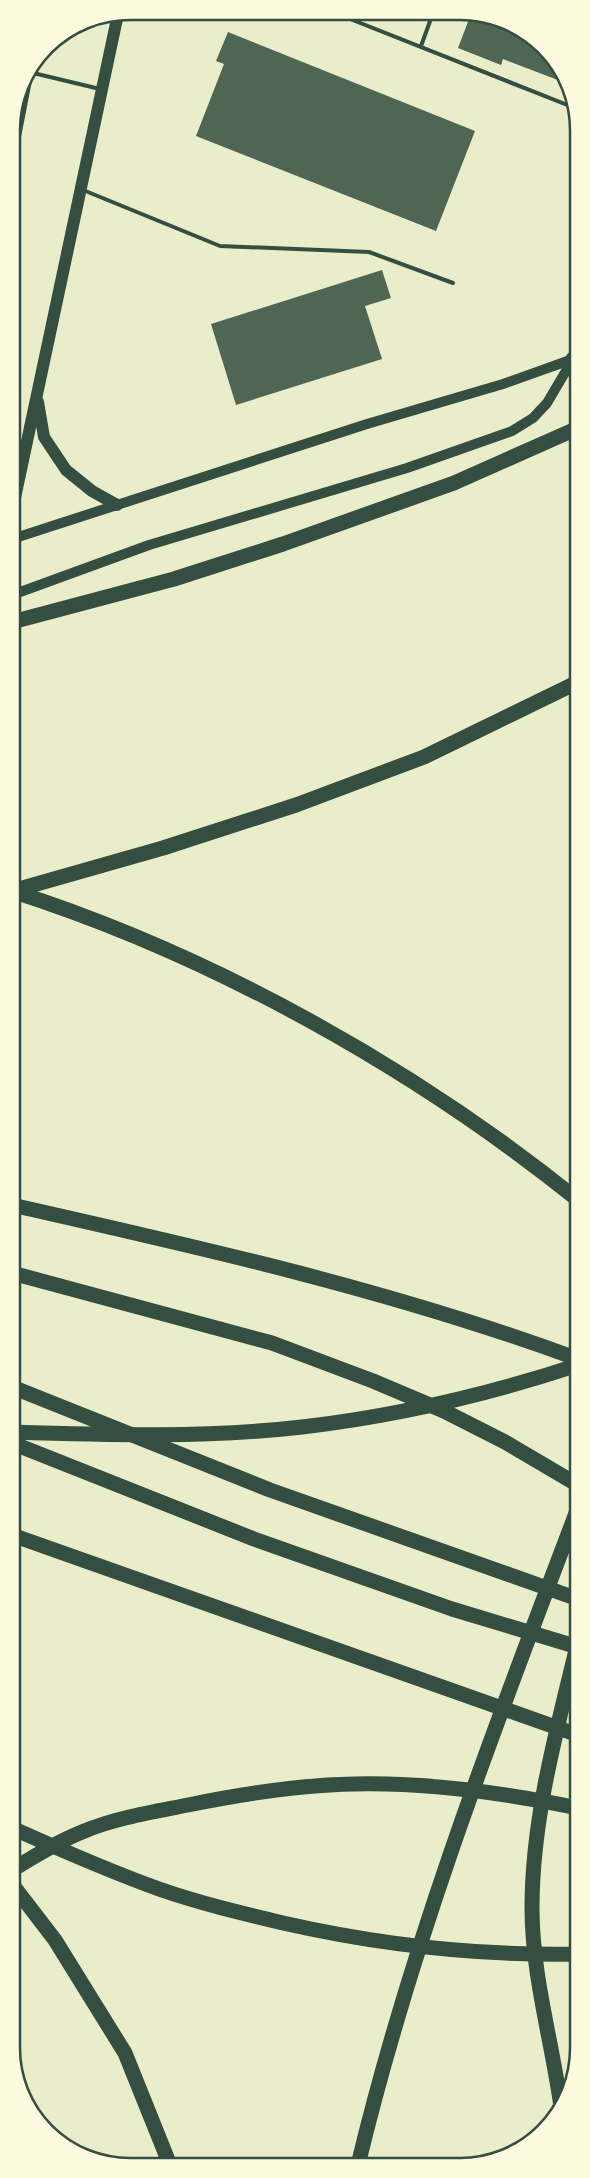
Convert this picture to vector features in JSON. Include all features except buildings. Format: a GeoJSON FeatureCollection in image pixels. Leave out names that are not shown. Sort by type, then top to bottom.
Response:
{"type":"FeatureCollection","features":[{"type":"Feature","properties":{"kind":"highway"},"geometry":{"type":"LineString","coordinates":[[20,620],[174,579],[283,544],[454,483],[570,432]]}},
{"type":"Feature","properties":{"kind":"highway"},"geometry":{"type":"LineString","coordinates":[[20,889],[172,845],[296,805],[424,757],[570,686]]}},
{"type":"Feature","properties":{"kind":"highway"},"geometry":{"type":"LineString","coordinates":[[20,894],[140,938],[242,986],[336,1035],[428,1091],[540,1169],[570,1193]]}},
{"type":"Feature","properties":{"kind":"highway"},"geometry":{"type":"LineString","coordinates":[[20,1207],[339,1283],[432,1310],[570,1355]]}},
{"type":"Feature","properties":{"kind":"highway"},"geometry":{"type":"LineString","coordinates":[[20,1275],[281,1346],[373,1381],[444,1411],[505,1442],[570,1480]]}},
{"type":"Feature","properties":{"kind":"highway"},"geometry":{"type":"LineString","coordinates":[[20,1432],[62,1434],[216,1433],[302,1427],[390,1414],[484,1392],[570,1367]]}},
{"type":"Feature","properties":{"kind":"highway"},"geometry":{"type":"LineString","coordinates":[[20,1390],[270,1490],[570,1596]]}},
{"type":"Feature","properties":{"kind":"highway"},"geometry":{"type":"LineString","coordinates":[[20,1446],[254,1539],[452,1609],[570,1645]]}},
{"type":"Feature","properties":{"kind":"highway"},"geometry":{"type":"LineString","coordinates":[[360,2158],[404,1997],[442,1881],[511,1686],[570,1529]]}},
{"type":"Feature","properties":{"kind":"highway"},"geometry":{"type":"LineString","coordinates":[[20,1538],[570,1732]]}},
{"type":"Feature","properties":{"kind":"highway"},"geometry":{"type":"LineString","coordinates":[[559,2095],[555,2061],[539,1986],[532,1909],[539,1822],[570,1677]]}},
{"type":"Feature","properties":{"kind":"highway"},"geometry":{"type":"LineString","coordinates":[[20,1865],[83,1831],[107,1824],[205,1802],[281,1790],[352,1784],[417,1785],[504,1794],[570,1806]]}},
{"type":"Feature","properties":{"kind":"highway"},"geometry":{"type":"LineString","coordinates":[[20,1832],[97,1866],[160,1890],[240,1913],[318,1931],[396,1944],[464,1952],[570,1954]]}},
{"type":"Feature","properties":{"kind":"highway"},"geometry":{"type":"LineString","coordinates":[[20,1894],[55,1940],[124,2053],[167,2158]]}},
{"type":"Feature","properties":{"kind":"main road"},"geometry":{"type":"LineString","coordinates":[[20,475],[117,21]]}},
{"type":"Feature","properties":{"kind":"main road"},"geometry":{"type":"LineString","coordinates":[[20,536],[358,427],[503,384],[570,360]]}},
{"type":"Feature","properties":{"kind":"main road"},"geometry":{"type":"LineString","coordinates":[[20,592],[149,545],[407,468],[512,431],[533,418],[548,403],[570,366]]}},
{"type":"Feature","properties":{"kind":"main road"},"geometry":{"type":"LineString","coordinates":[[37,395],[44,436],[66,470],[92,491],[117,505]]}},
{"type":"Feature","properties":{"kind":"lane"},"geometry":{"type":"LineString","coordinates":[[353,20],[567,105]]}},
{"type":"Feature","properties":{"kind":"lane"},"geometry":{"type":"LineString","coordinates":[[421,46],[430,20]]}},
{"type":"Feature","properties":{"kind":"lane"},"geometry":{"type":"LineString","coordinates":[[35,75],[102,89]]}},
{"type":"Feature","properties":{"kind":"lane"},"geometry":{"type":"LineString","coordinates":[[81,189],[220,246],[369,252],[454,283]]}}]}
